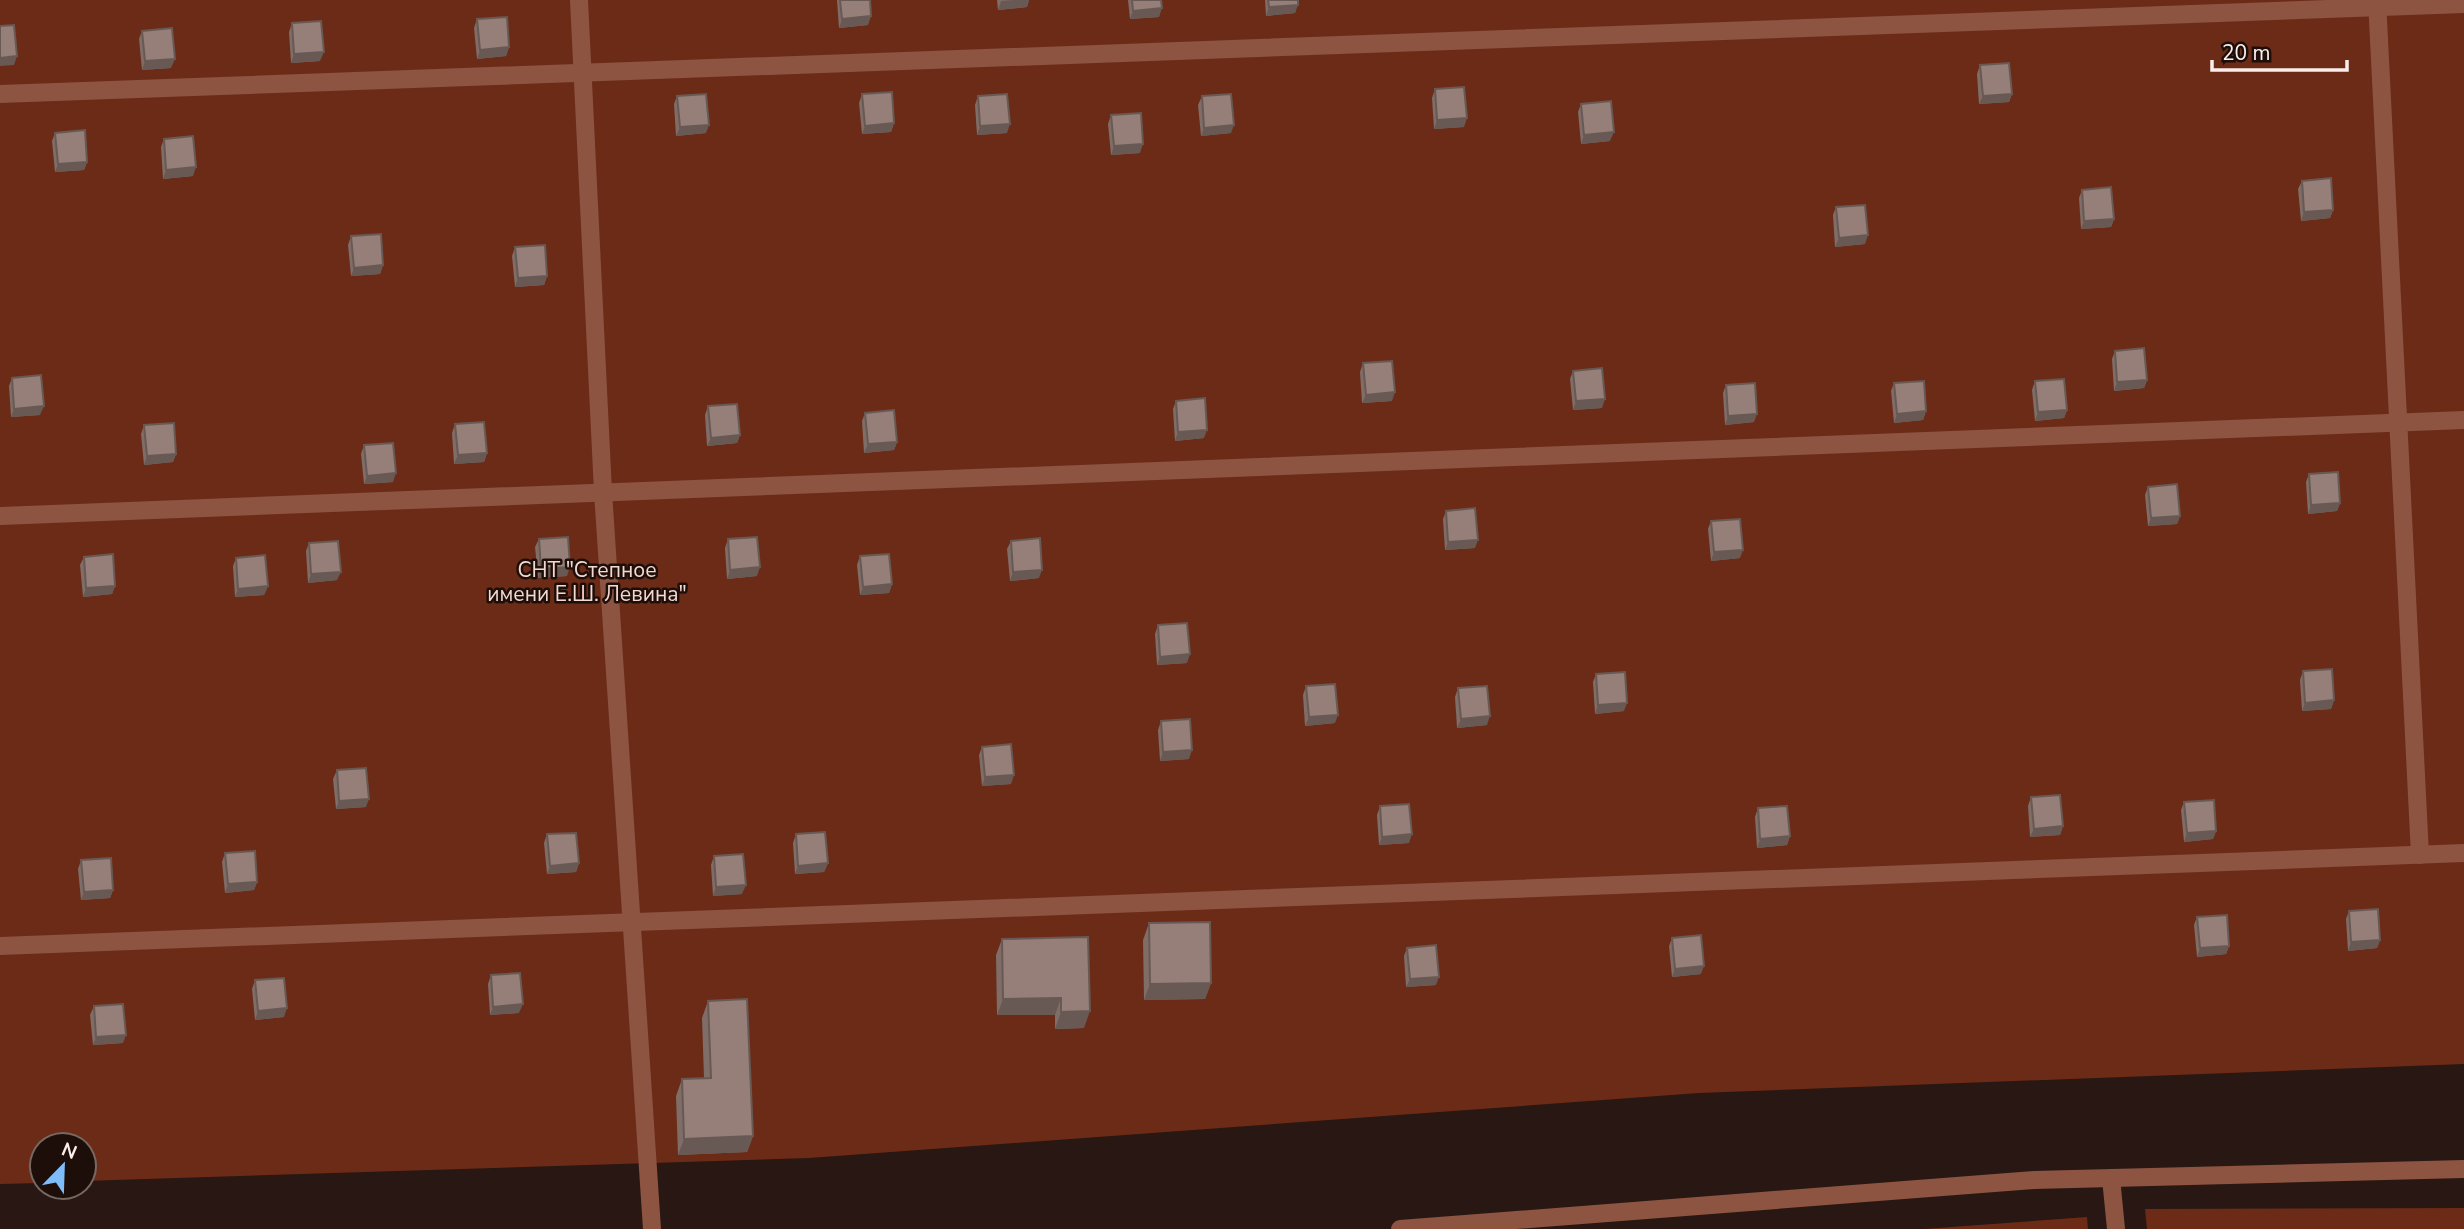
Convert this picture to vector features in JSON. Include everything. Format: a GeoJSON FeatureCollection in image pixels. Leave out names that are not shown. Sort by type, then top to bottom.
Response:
{"type":"FeatureCollection","features":[{"type":"Feature","properties":{"kind":"street"},"geometry":{"type":"LineString","coordinates":[[579,0],[603,492],[652,1229]]}},
{"type":"Feature","properties":{"kind":"street"},"geometry":{"type":"LineString","coordinates":[[2377,4],[2420,855]]}},
{"type":"Feature","properties":{"kind":"street"},"geometry":{"type":"LineString","coordinates":[[0,94],[2377,4],[2464,4]]}},
{"type":"Feature","properties":{"kind":"street"},"geometry":{"type":"LineString","coordinates":[[0,516],[2464,420]]}},
{"type":"Feature","properties":{"kind":"street"},"geometry":{"type":"LineString","coordinates":[[0,946],[2464,853]]}},
{"type":"Feature","properties":{"kind":"street"},"geometry":{"type":"LineString","coordinates":[[1400,1229],[2034,1180],[2464,1169]]}},
{"type":"Feature","properties":{"kind":"street"},"geometry":{"type":"LineString","coordinates":[[2111,1178],[2116,1229]]}},
{"type":"Feature","properties":{"kind":"green space","name":"СНТ \"Степное имени Е.Ш. Левина\""},"geometry":{"type":"Polygon","coordinates":[[[0,0],[2464,0],[2464,1064],[1699,1093],[809,1158],[98,1181],[98,1131],[28,1131],[28,1183],[0,1184],[0,0]]]}},
{"type":"Feature","properties":{"kind":"green space"},"geometry":{"type":"Polygon","coordinates":[[[2464,1208],[2464,1229],[2147,1229],[2145,1209],[2464,1208]]]}},
{"type":"Feature","properties":{"kind":"green space"},"geometry":{"type":"Polygon","coordinates":[[[2087,1217],[2088,1229],[1924,1229],[2087,1217]]]}},
{"type":"Feature","properties":{"kind":"building"},"geometry":{"type":"Polygon","coordinates":[[[840,0],[870,0],[871,16],[842,19],[840,0]]]}},
{"type":"Feature","properties":{"kind":"building"},"geometry":{"type":"Polygon","coordinates":[[[1132,0],[1161,0],[1162,8],[1133,11],[1132,0]]]}},
{"type":"Feature","properties":{"kind":"building"},"geometry":{"type":"Polygon","coordinates":[[[1268,0],[1298,0],[1298,5],[1269,7],[1268,0]]]}},
{"type":"Feature","properties":{"kind":"building"},"geometry":{"type":"Polygon","coordinates":[[[507,17],[509,47],[480,50],[477,19],[507,17]]]}},
{"type":"Feature","properties":{"kind":"building"},"geometry":{"type":"Polygon","coordinates":[[[321,21],[324,52],[294,54],[292,23],[321,21]]]}},
{"type":"Feature","properties":{"kind":"building"},"geometry":{"type":"Polygon","coordinates":[[[14,25],[17,56],[0,58],[0,26],[14,25]]]}},
{"type":"Feature","properties":{"kind":"building"},"geometry":{"type":"Polygon","coordinates":[[[172,28],[175,59],[145,61],[142,31],[172,28]]]}},
{"type":"Feature","properties":{"kind":"building"},"geometry":{"type":"Polygon","coordinates":[[[2009,63],[2012,94],[1983,96],[1980,65],[2009,63]]]}},
{"type":"Feature","properties":{"kind":"building"},"geometry":{"type":"Polygon","coordinates":[[[1464,87],[1467,118],[1437,120],[1435,89],[1464,87]]]}},
{"type":"Feature","properties":{"kind":"building"},"geometry":{"type":"Polygon","coordinates":[[[892,92],[894,123],[865,126],[862,94],[892,92]]]}},
{"type":"Feature","properties":{"kind":"building"},"geometry":{"type":"Polygon","coordinates":[[[706,94],[709,125],[680,127],[677,96],[706,94]]]}},
{"type":"Feature","properties":{"kind":"building"},"geometry":{"type":"Polygon","coordinates":[[[1007,94],[1010,124],[980,126],[978,96],[1007,94]]]}},
{"type":"Feature","properties":{"kind":"building"},"geometry":{"type":"Polygon","coordinates":[[[1231,94],[1234,125],[1204,128],[1202,96],[1231,94]]]}},
{"type":"Feature","properties":{"kind":"building"},"geometry":{"type":"Polygon","coordinates":[[[1611,101],[1614,132],[1584,135],[1581,104],[1611,101]]]}},
{"type":"Feature","properties":{"kind":"building"},"geometry":{"type":"Polygon","coordinates":[[[1141,113],[1143,144],[1114,146],[1111,115],[1141,113]]]}},
{"type":"Feature","properties":{"kind":"building"},"geometry":{"type":"Polygon","coordinates":[[[85,130],[87,162],[58,164],[55,133],[85,130]]]}},
{"type":"Feature","properties":{"kind":"building"},"geometry":{"type":"Polygon","coordinates":[[[193,136],[196,167],[166,170],[164,139],[193,136]]]}},
{"type":"Feature","properties":{"kind":"building"},"geometry":{"type":"Polygon","coordinates":[[[2331,178],[2333,210],[2304,212],[2302,181],[2331,178]]]}},
{"type":"Feature","properties":{"kind":"building"},"geometry":{"type":"Polygon","coordinates":[[[2111,187],[2114,219],[2084,221],[2082,190],[2111,187]]]}},
{"type":"Feature","properties":{"kind":"building"},"geometry":{"type":"Polygon","coordinates":[[[1865,205],[1868,235],[1839,238],[1836,207],[1865,205]]]}},
{"type":"Feature","properties":{"kind":"building"},"geometry":{"type":"Polygon","coordinates":[[[381,234],[383,265],[354,268],[351,236],[381,234]]]}},
{"type":"Feature","properties":{"kind":"building"},"geometry":{"type":"Polygon","coordinates":[[[545,245],[547,276],[518,278],[515,247],[545,245]]]}},
{"type":"Feature","properties":{"kind":"building"},"geometry":{"type":"Polygon","coordinates":[[[2144,348],[2147,380],[2117,382],[2115,351],[2144,348]]]}},
{"type":"Feature","properties":{"kind":"building"},"geometry":{"type":"Polygon","coordinates":[[[1392,361],[1395,392],[1366,395],[1363,363],[1392,361]]]}},
{"type":"Feature","properties":{"kind":"building"},"geometry":{"type":"Polygon","coordinates":[[[1602,368],[1605,399],[1576,401],[1573,371],[1602,368]]]}},
{"type":"Feature","properties":{"kind":"building"},"geometry":{"type":"Polygon","coordinates":[[[41,375],[44,406],[14,409],[12,378],[41,375]]]}},
{"type":"Feature","properties":{"kind":"building"},"geometry":{"type":"Polygon","coordinates":[[[2064,379],[2067,410],[2038,412],[2035,381],[2064,379]]]}},
{"type":"Feature","properties":{"kind":"building"},"geometry":{"type":"Polygon","coordinates":[[[1924,381],[1926,411],[1897,414],[1894,383],[1924,381]]]}},
{"type":"Feature","properties":{"kind":"building"},"geometry":{"type":"Polygon","coordinates":[[[1755,383],[1757,414],[1728,416],[1726,385],[1755,383]]]}},
{"type":"Feature","properties":{"kind":"building"},"geometry":{"type":"Polygon","coordinates":[[[1205,398],[1207,430],[1178,432],[1176,401],[1205,398]]]}},
{"type":"Feature","properties":{"kind":"building"},"geometry":{"type":"Polygon","coordinates":[[[737,404],[740,435],[711,438],[708,406],[737,404]]]}},
{"type":"Feature","properties":{"kind":"building"},"geometry":{"type":"Polygon","coordinates":[[[894,410],[897,442],[868,444],[865,413],[894,410]]]}},
{"type":"Feature","properties":{"kind":"building"},"geometry":{"type":"Polygon","coordinates":[[[484,422],[487,453],[458,455],[455,424],[484,422]]]}},
{"type":"Feature","properties":{"kind":"building"},"geometry":{"type":"Polygon","coordinates":[[[174,423],[176,454],[147,456],[144,425],[174,423]]]}},
{"type":"Feature","properties":{"kind":"building"},"geometry":{"type":"Polygon","coordinates":[[[393,443],[396,473],[367,476],[364,445],[393,443]]]}},
{"type":"Feature","properties":{"kind":"building"},"geometry":{"type":"Polygon","coordinates":[[[2338,472],[2340,503],[2311,505],[2309,474],[2338,472]]]}},
{"type":"Feature","properties":{"kind":"building"},"geometry":{"type":"Polygon","coordinates":[[[2177,484],[2180,516],[2151,518],[2148,487],[2177,484]]]}},
{"type":"Feature","properties":{"kind":"building"},"geometry":{"type":"Polygon","coordinates":[[[1475,508],[1478,540],[1448,542],[1446,511],[1475,508]]]}},
{"type":"Feature","properties":{"kind":"building"},"geometry":{"type":"Polygon","coordinates":[[[1740,519],[1743,550],[1714,552],[1711,521],[1740,519]]]}},
{"type":"Feature","properties":{"kind":"building"},"geometry":{"type":"Polygon","coordinates":[[[568,537],[570,567],[541,569],[539,539],[568,537]]]}},
{"type":"Feature","properties":{"kind":"building"},"geometry":{"type":"Polygon","coordinates":[[[757,537],[760,567],[730,570],[728,539],[757,537]]]}},
{"type":"Feature","properties":{"kind":"building"},"geometry":{"type":"Polygon","coordinates":[[[1040,538],[1042,570],[1013,572],[1011,541],[1040,538]]]}},
{"type":"Feature","properties":{"kind":"building"},"geometry":{"type":"Polygon","coordinates":[[[338,541],[341,572],[311,574],[309,543],[338,541]]]}},
{"type":"Feature","properties":{"kind":"building"},"geometry":{"type":"Polygon","coordinates":[[[113,554],[115,586],[86,588],[84,557],[113,554]]]}},
{"type":"Feature","properties":{"kind":"building"},"geometry":{"type":"Polygon","coordinates":[[[889,554],[892,584],[863,587],[860,556],[889,554]]]}},
{"type":"Feature","properties":{"kind":"building"},"geometry":{"type":"Polygon","coordinates":[[[265,555],[268,586],[238,589],[236,558],[265,555]]]}},
{"type":"Feature","properties":{"kind":"building"},"geometry":{"type":"Polygon","coordinates":[[[1187,623],[1190,654],[1160,657],[1158,625],[1187,623]]]}},
{"type":"Feature","properties":{"kind":"building"},"geometry":{"type":"Polygon","coordinates":[[[2332,669],[2334,700],[2305,703],[2303,671],[2332,669]]]}},
{"type":"Feature","properties":{"kind":"building"},"geometry":{"type":"Polygon","coordinates":[[[1625,672],[1627,703],[1598,705],[1596,674],[1625,672]]]}},
{"type":"Feature","properties":{"kind":"building"},"geometry":{"type":"Polygon","coordinates":[[[1335,684],[1338,715],[1309,717],[1306,686],[1335,684]]]}},
{"type":"Feature","properties":{"kind":"building"},"geometry":{"type":"Polygon","coordinates":[[[1487,686],[1490,716],[1461,719],[1458,688],[1487,686]]]}},
{"type":"Feature","properties":{"kind":"building"},"geometry":{"type":"Polygon","coordinates":[[[1190,719],[1192,750],[1163,752],[1161,721],[1190,719]]]}},
{"type":"Feature","properties":{"kind":"building"},"geometry":{"type":"Polygon","coordinates":[[[1011,744],[1014,775],[985,777],[982,747],[1011,744]]]}},
{"type":"Feature","properties":{"kind":"building"},"geometry":{"type":"Polygon","coordinates":[[[366,768],[369,799],[339,801],[337,770],[366,768]]]}},
{"type":"Feature","properties":{"kind":"building"},"geometry":{"type":"Polygon","coordinates":[[[2060,795],[2063,826],[2034,829],[2031,797],[2060,795]]]}},
{"type":"Feature","properties":{"kind":"building"},"geometry":{"type":"Polygon","coordinates":[[[2214,800],[2216,831],[2187,833],[2184,802],[2214,800]]]}},
{"type":"Feature","properties":{"kind":"building"},"geometry":{"type":"Polygon","coordinates":[[[1409,804],[1412,834],[1382,837],[1380,806],[1409,804]]]}},
{"type":"Feature","properties":{"kind":"building"},"geometry":{"type":"Polygon","coordinates":[[[1787,806],[1790,836],[1760,839],[1758,808],[1787,806]]]}},
{"type":"Feature","properties":{"kind":"building"},"geometry":{"type":"Polygon","coordinates":[[[825,832],[828,863],[798,866],[796,834],[825,832]]]}},
{"type":"Feature","properties":{"kind":"building"},"geometry":{"type":"Polygon","coordinates":[[[576,833],[579,863],[550,866],[547,834],[576,833]]]}},
{"type":"Feature","properties":{"kind":"building"},"geometry":{"type":"Polygon","coordinates":[[[255,851],[257,882],[228,884],[225,853],[255,851]]]}},
{"type":"Feature","properties":{"kind":"building"},"geometry":{"type":"Polygon","coordinates":[[[743,854],[746,885],[716,887],[714,856],[743,854]]]}},
{"type":"Feature","properties":{"kind":"building"},"geometry":{"type":"Polygon","coordinates":[[[111,858],[113,890],[84,892],[81,860],[111,858]]]}},
{"type":"Feature","properties":{"kind":"building"},"geometry":{"type":"Polygon","coordinates":[[[2378,909],[2380,940],[2351,942],[2349,911],[2378,909]]]}},
{"type":"Feature","properties":{"kind":"building"},"geometry":{"type":"Polygon","coordinates":[[[2227,915],[2229,946],[2200,948],[2197,917],[2227,915]]]}},
{"type":"Feature","properties":{"kind":"building"},"geometry":{"type":"Polygon","coordinates":[[[1210,922],[1211,983],[1150,984],[1149,923],[1210,922]]]}},
{"type":"Feature","properties":{"kind":"building"},"geometry":{"type":"Polygon","coordinates":[[[1701,935],[1704,966],[1675,969],[1672,938],[1701,935]]]}},
{"type":"Feature","properties":{"kind":"building"},"geometry":{"type":"Polygon","coordinates":[[[1088,937],[1090,1011],[1061,1012],[1061,998],[1003,999],[1002,939],[1088,937]]]}},
{"type":"Feature","properties":{"kind":"building"},"geometry":{"type":"Polygon","coordinates":[[[1436,945],[1439,977],[1410,979],[1407,948],[1436,945]]]}},
{"type":"Feature","properties":{"kind":"building"},"geometry":{"type":"Polygon","coordinates":[[[520,973],[523,1004],[493,1007],[491,975],[520,973]]]}},
{"type":"Feature","properties":{"kind":"building"},"geometry":{"type":"Polygon","coordinates":[[[284,978],[287,1008],[258,1011],[255,980],[284,978]]]}},
{"type":"Feature","properties":{"kind":"building"},"geometry":{"type":"Polygon","coordinates":[[[747,999],[753,1136],[684,1139],[682,1079],[711,1078],[708,1001],[747,999]]]}},
{"type":"Feature","properties":{"kind":"building"},"geometry":{"type":"Polygon","coordinates":[[[123,1004],[126,1035],[96,1037],[94,1006],[123,1004]]]}}]}
